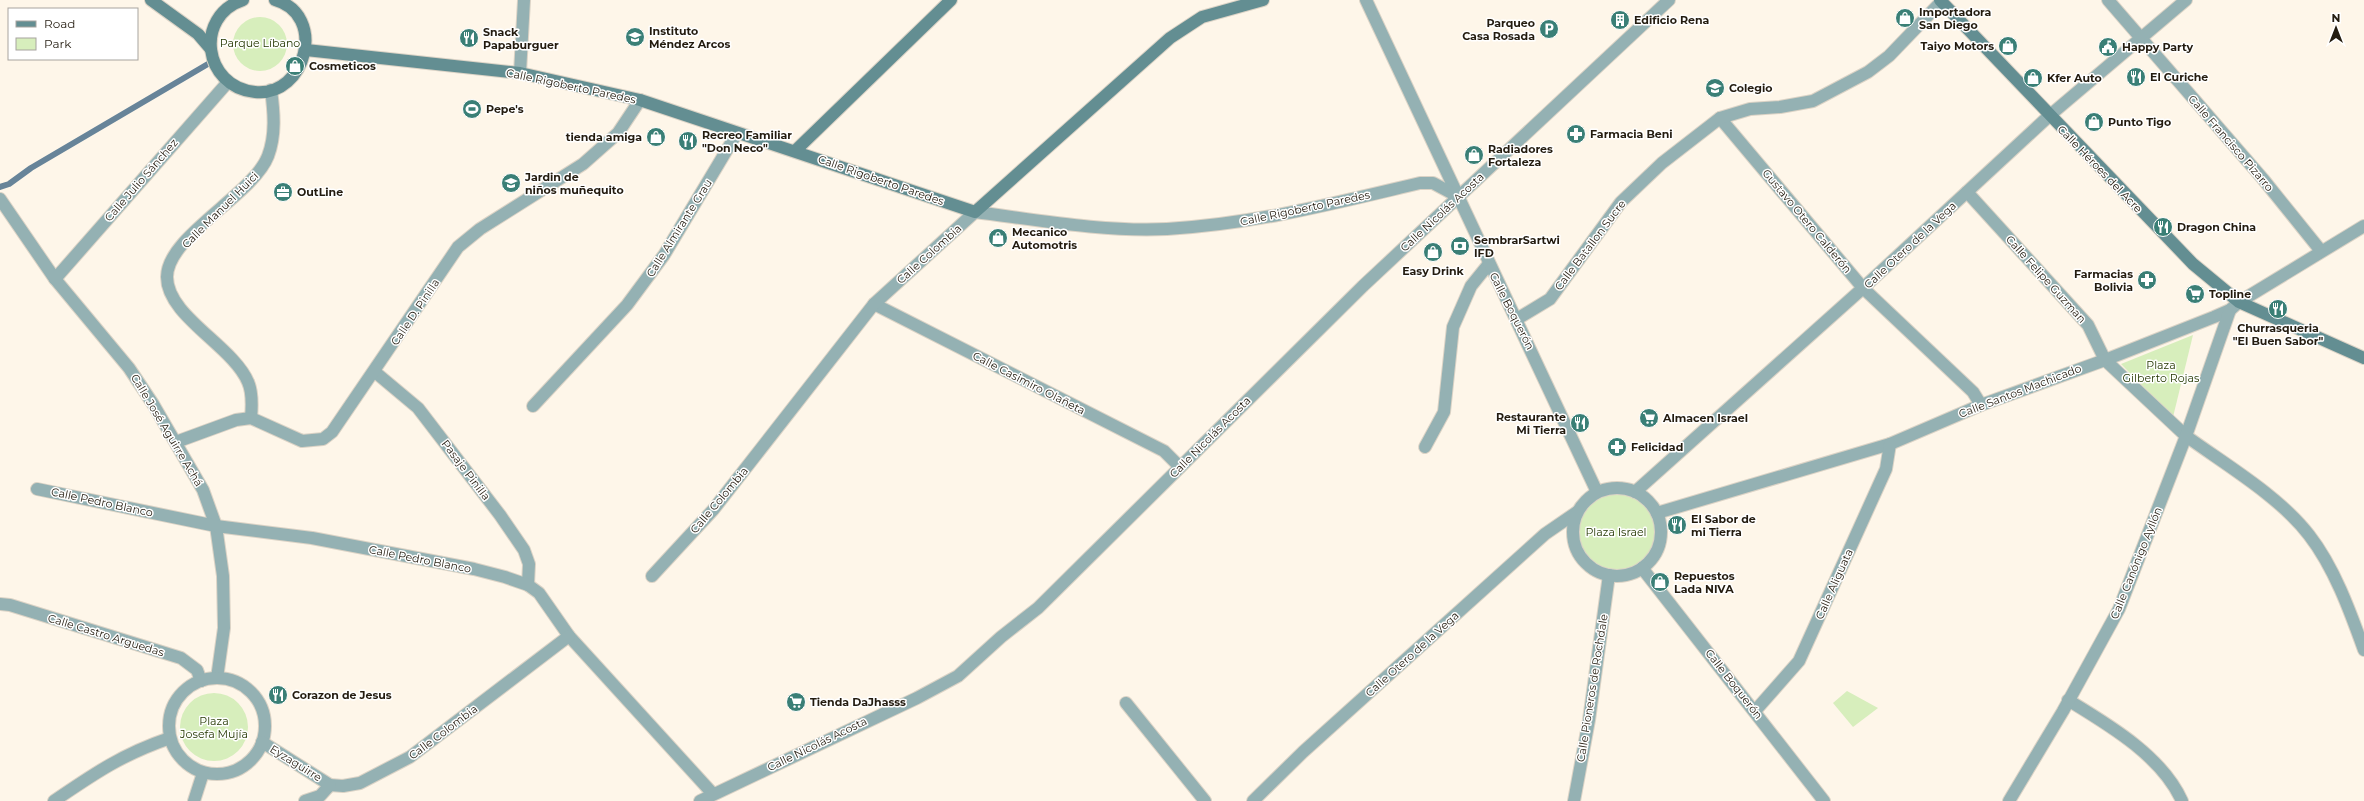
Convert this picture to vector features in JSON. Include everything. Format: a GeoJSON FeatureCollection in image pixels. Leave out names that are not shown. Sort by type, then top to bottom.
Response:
{"type":"FeatureCollection","features":[{"type":"Feature","properties":{"kind":"main road"},"geometry":{"type":"LineString","coordinates":[[152,0],[203,38],[210,48],[219,72],[228,82],[241,89],[256,92],[271,90],[284,85],[295,76],[302,64],[306,50],[306,35],[301,21],[291,9],[274,0]]}},
{"type":"Feature","properties":{"kind":"main road"},"geometry":{"type":"LineString","coordinates":[[210,48],[214,27],[228,8],[243,0]]}},
{"type":"Feature","properties":{"kind":"main road"},"geometry":{"type":"LineString","coordinates":[[795,151],[951,0]]}},
{"type":"Feature","properties":{"kind":"main road","name":"Calle Colombia"},"geometry":{"type":"LineString","coordinates":[[975,212],[1170,38],[1202,17],[1263,0]]}},
{"type":"Feature","properties":{"kind":"main road","name":"Calle Héroes del Acre"},"geometry":{"type":"LineString","coordinates":[[1941,1],[2049,116],[2193,264],[2239,302],[2364,358]]}},
{"type":"Feature","properties":{"kind":"main road"},"geometry":{"type":"LineString","coordinates":[[193,31],[201,31],[214,27]]}},
{"type":"Feature","properties":{"kind":"main road","name":"Calle Rigoberto Paredes"},"geometry":{"type":"LineString","coordinates":[[306,50],[520,73],[640,100],[975,212]]}},
{"type":"Feature","properties":{"kind":"street"},"geometry":{"type":"LineString","coordinates":[[520,73],[524,0]]}},
{"type":"Feature","properties":{"kind":"street","name":"Calle Boquerón"},"geometry":{"type":"LineString","coordinates":[[1366,0],[1440,162],[1459,197],[1488,265],[1517,319],[1597,492]]}},
{"type":"Feature","properties":{"kind":"street","name":"Calle Nicolás Acosta"},"geometry":{"type":"LineString","coordinates":[[700,801],[917,698],[958,676],[1001,637],[1038,608],[1363,286],[1668,0]]}},
{"type":"Feature","properties":{"kind":"street","name":"Calle Francisco Pizarro"},"geometry":{"type":"LineString","coordinates":[[2108,0],[2264,179],[2321,251]]}},
{"type":"Feature","properties":{"kind":"street","name":"Calle Otero de la Vega"},"geometry":{"type":"LineString","coordinates":[[1635,492],[1864,288],[2049,116],[2186,0]]}},
{"type":"Feature","properties":{"kind":"street","name":"Calle Batallon Sucre"},"geometry":{"type":"LineString","coordinates":[[1517,319],[1550,299],[1621,202],[1662,163],[1720,118],[1750,109],[1780,107],[1813,100],[1868,72],[1889,56],[1941,1]]}},
{"type":"Feature","properties":{"kind":"street","name":"Calle Julio Sánchez"},"geometry":{"type":"LineString","coordinates":[[55,279],[228,82]]}},
{"type":"Feature","properties":{"kind":"street","name":"Calle Manuel Huici"},"geometry":{"type":"LineString","coordinates":[[251,418],[249,383],[240,368],[224,350],[189,319],[170,292],[167,276],[172,258],[189,238],[257,174],[268,157],[274,137],[271,90]]}},
{"type":"Feature","properties":{"kind":"street","name":"Calle D. Pinilla"},"geometry":{"type":"LineString","coordinates":[[251,418],[302,441],[323,439],[332,432],[375,372],[458,247],[480,229],[583,164],[618,133],[640,100]]}},
{"type":"Feature","properties":{"kind":"street","name":"Gustavo Otero Calderón"},"geometry":{"type":"LineString","coordinates":[[1720,118],[1864,288],[1974,392],[1981,405]]}},
{"type":"Feature","properties":{"kind":"street","name":"Calle Almirante Grau"},"geometry":{"type":"LineString","coordinates":[[533,406],[628,305],[664,256],[737,133]]}},
{"type":"Feature","properties":{"kind":"street","name":"Calle Rigoberto Paredes"},"geometry":{"type":"LineString","coordinates":[[975,212],[1112,228],[1166,229],[1255,220],[1420,183],[1433,183],[1459,197]]}},
{"type":"Feature","properties":{"kind":"street","name":"Calle Felipe Guzman"},"geometry":{"type":"LineString","coordinates":[[1967,192],[2088,325],[2105,360],[2186,436],[2278,504],[2308,534],[2330,571],[2364,650]]}},
{"type":"Feature","properties":{"kind":"street","name":"Calle José Aguirre Achá"},"geometry":{"type":"LineString","coordinates":[[0,199],[55,279],[129,368],[176,442],[203,490],[216,526],[223,576],[224,628],[217,678]]}},
{"type":"Feature","properties":{"kind":"street","name":"Calle Colombia"},"geometry":{"type":"LineString","coordinates":[[652,576],[713,510],[874,304],[975,212]]}},
{"type":"Feature","properties":{"kind":"street","name":"Calle Santos Machicado"},"geometry":{"type":"LineString","coordinates":[[1657,514],[1890,444],[1981,405],[2105,360],[2230,310],[2239,302],[2364,226]]}},
{"type":"Feature","properties":{"kind":"street"},"geometry":{"type":"LineString","coordinates":[[1425,447],[1444,412],[1453,327],[1472,286],[1488,265]]}},
{"type":"Feature","properties":{"kind":"street","name":"Calle Casimiro Olañeta"},"geometry":{"type":"LineString","coordinates":[[874,304],[1164,451],[1180,467]]}},
{"type":"Feature","properties":{"kind":"street","name":"Calle Canónigo Ayllón"},"geometry":{"type":"LineString","coordinates":[[2009,801],[2120,609],[2186,436],[2230,310]]}},
{"type":"Feature","properties":{"kind":"street","name":"Pasaje Pinilla"},"geometry":{"type":"LineString","coordinates":[[375,372],[418,408],[500,515],[524,550],[529,564],[528,585]]}},
{"type":"Feature","properties":{"kind":"street"},"geometry":{"type":"LineString","coordinates":[[176,442],[236,420],[251,418]]}},
{"type":"Feature","properties":{"kind":"street","name":"Calle Aliguata"},"geometry":{"type":"LineString","coordinates":[[1755,711],[1799,661],[1886,469],[1890,444]]}},
{"type":"Feature","properties":{"kind":"street"},"geometry":{"type":"LineString","coordinates":[[1623,488],[1635,492],[1651,504],[1657,514],[1661,528],[1659,544],[1653,557],[1642,568],[1626,575],[1609,575],[1596,571],[1585,563],[1577,552],[1573,539],[1573,526],[1577,512],[1587,500],[1597,492],[1623,488]]}},
{"type":"Feature","properties":{"kind":"street","name":"Calle Pedro Blanco"},"geometry":{"type":"LineString","coordinates":[[37,489],[216,526],[312,538],[474,569],[528,585],[539,593],[569,636],[713,794]]}},
{"type":"Feature","properties":{"kind":"street","name":"Calle Otero de la Vega"},"geometry":{"type":"LineString","coordinates":[[1253,801],[1303,752],[1545,534],[1577,512]]}},
{"type":"Feature","properties":{"kind":"street","name":"Calle Boquerón"},"geometry":{"type":"LineString","coordinates":[[1642,568],[1824,801]]}},
{"type":"Feature","properties":{"kind":"street","name":"Calle Pioneros de Rochdale"},"geometry":{"type":"LineString","coordinates":[[1574,801],[1589,720],[1609,575]]}},
{"type":"Feature","properties":{"kind":"street","name":"Calle Castro Arguedas"},"geometry":{"type":"LineString","coordinates":[[0,604],[10,605],[181,658],[197,670],[202,681]]}},
{"type":"Feature","properties":{"kind":"street","name":"Calle Colombia"},"geometry":{"type":"LineString","coordinates":[[330,785],[343,786],[360,783],[410,757],[569,636]]}},
{"type":"Feature","properties":{"kind":"street"},"geometry":{"type":"LineString","coordinates":[[217,678],[233,681],[246,688],[256,699],[263,713],[265,727],[262,742],[255,756],[244,766],[230,772],[214,774],[203,773],[187,764],[177,754],[170,738],[168,726],[171,711],[178,698],[188,688],[202,681],[217,678]]}},
{"type":"Feature","properties":{"kind":"street"},"geometry":{"type":"LineString","coordinates":[[2068,700],[2110,725],[2144,752],[2177,789],[2182,801]]}},
{"type":"Feature","properties":{"kind":"street"},"geometry":{"type":"LineString","coordinates":[[1126,703],[1205,801]]}},
{"type":"Feature","properties":{"kind":"street"},"geometry":{"type":"LineString","coordinates":[[54,801],[108,764],[136,750],[170,738]]}},
{"type":"Feature","properties":{"kind":"street","name":"Eyzaguirre"},"geometry":{"type":"LineString","coordinates":[[262,742],[330,785]]}},
{"type":"Feature","properties":{"kind":"street"},"geometry":{"type":"LineString","coordinates":[[194,801],[203,773]]}},
{"type":"Feature","properties":{"kind":"street"},"geometry":{"type":"LineString","coordinates":[[305,801],[320,796],[330,785]]}},
{"type":"Feature","properties":{"kind":"green space","name":"Parque Líbano"},"geometry":{"type":"Polygon","coordinates":[[[260,17],[270,19],[279,25],[285,34],[287,44],[285,54],[279,63],[270,69],[260,71],[250,69],[241,63],[235,54],[233,44],[235,34],[241,25],[250,19],[260,17]]]}},
{"type":"Feature","properties":{"kind":"green space","name":"Plaza Gilberto Rojas"},"geometry":{"type":"Polygon","coordinates":[[[2193,335],[2173,417],[2121,364],[2193,335]]]}},
{"type":"Feature","properties":{"kind":"green space","name":"Plaza Israel"},"geometry":{"type":"Polygon","coordinates":[[[1617,494],[1631,497],[1644,505],[1652,518],[1655,532],[1652,546],[1644,559],[1631,567],[1617,570],[1603,567],[1590,559],[1582,546],[1579,532],[1582,518],[1590,505],[1603,497],[1617,494]]]}},
{"type":"Feature","properties":{"kind":"green space"},"geometry":{"type":"Polygon","coordinates":[[[1847,691],[1878,708],[1853,727],[1833,703],[1847,691]]]}},
{"type":"Feature","properties":{"kind":"green space","name":"Plaza Josefa Mujía"},"geometry":{"type":"Polygon","coordinates":[[[214,693],[227,696],[238,703],[245,714],[248,727],[245,740],[238,751],[227,758],[214,761],[201,758],[190,751],[183,740],[180,727],[183,714],[190,703],[201,696],[214,693]]]}},
{"type":"Feature","properties":{"kind":"waterway"},"geometry":{"type":"LineString","coordinates":[[0,187],[9,184],[31,168],[213,61]]}},
{"type":"Feature","properties":{"kind":"place","name":"Importadora San Diego"},"geometry":{"type":"Point","coordinates":[1905,18]}},
{"type":"Feature","properties":{"kind":"place","name":"Edificio Rena"},"geometry":{"type":"Point","coordinates":[1620,20]}},
{"type":"Feature","properties":{"kind":"place","name":"Parqueo Casa Rosada"},"geometry":{"type":"Point","coordinates":[1549,29]}},
{"type":"Feature","properties":{"kind":"place","name":"Instituto Méndez Arcos"},"geometry":{"type":"Point","coordinates":[635,37]}},
{"type":"Feature","properties":{"kind":"place","name":"Snack Papaburguer"},"geometry":{"type":"Point","coordinates":[469,38]}},
{"type":"Feature","properties":{"kind":"place","name":"Taiyo Motors"},"geometry":{"type":"Point","coordinates":[2008,46]}},
{"type":"Feature","properties":{"kind":"place","name":"Happy Party"},"geometry":{"type":"Point","coordinates":[2108,47]}},
{"type":"Feature","properties":{"kind":"place","name":"Cosmeticos"},"geometry":{"type":"Point","coordinates":[295,66]}},
{"type":"Feature","properties":{"kind":"place","name":"El Curiche"},"geometry":{"type":"Point","coordinates":[2136,77]}},
{"type":"Feature","properties":{"kind":"place","name":"Kfer Auto"},"geometry":{"type":"Point","coordinates":[2033,78]}},
{"type":"Feature","properties":{"kind":"place","name":"Colegio"},"geometry":{"type":"Point","coordinates":[1715,88]}},
{"type":"Feature","properties":{"kind":"place","name":"Pepe's"},"geometry":{"type":"Point","coordinates":[472,109]}},
{"type":"Feature","properties":{"kind":"place","name":"Punto Tigo"},"geometry":{"type":"Point","coordinates":[2094,122]}},
{"type":"Feature","properties":{"kind":"place","name":"Farmacia Beni"},"geometry":{"type":"Point","coordinates":[1576,134]}},
{"type":"Feature","properties":{"kind":"place","name":"tienda amiga"},"geometry":{"type":"Point","coordinates":[656,137]}},
{"type":"Feature","properties":{"kind":"place","name":"Recreo Familiar \"Don Neco\""},"geometry":{"type":"Point","coordinates":[688,141]}},
{"type":"Feature","properties":{"kind":"place","name":"Radiadores Fortaleza"},"geometry":{"type":"Point","coordinates":[1474,155]}},
{"type":"Feature","properties":{"kind":"place","name":"Jardin de niños muñequito"},"geometry":{"type":"Point","coordinates":[511,183]}},
{"type":"Feature","properties":{"kind":"place","name":"OutLine"},"geometry":{"type":"Point","coordinates":[283,192]}},
{"type":"Feature","properties":{"kind":"place","name":"Dragon China"},"geometry":{"type":"Point","coordinates":[2163,227]}},
{"type":"Feature","properties":{"kind":"place","name":"Mecanico Automotris"},"geometry":{"type":"Point","coordinates":[998,238]}},
{"type":"Feature","properties":{"kind":"place","name":"SembrarSartwi IFD"},"geometry":{"type":"Point","coordinates":[1460,246]}},
{"type":"Feature","properties":{"kind":"place","name":"Easy Drink"},"geometry":{"type":"Point","coordinates":[1433,252]}},
{"type":"Feature","properties":{"kind":"place","name":"Farmacias Bolivia"},"geometry":{"type":"Point","coordinates":[2147,280]}},
{"type":"Feature","properties":{"kind":"place","name":"Topline"},"geometry":{"type":"Point","coordinates":[2195,294]}},
{"type":"Feature","properties":{"kind":"place","name":"Churrasqueria \"El Buen Sabor\""},"geometry":{"type":"Point","coordinates":[2278,309]}},
{"type":"Feature","properties":{"kind":"place","name":"Almacen Israel"},"geometry":{"type":"Point","coordinates":[1649,418]}},
{"type":"Feature","properties":{"kind":"place","name":"Restaurante Mi Tierra"},"geometry":{"type":"Point","coordinates":[1580,423]}},
{"type":"Feature","properties":{"kind":"place","name":"Felicidad"},"geometry":{"type":"Point","coordinates":[1617,447]}},
{"type":"Feature","properties":{"kind":"place","name":"El Sabor de mi Tierra"},"geometry":{"type":"Point","coordinates":[1677,525]}},
{"type":"Feature","properties":{"kind":"place","name":"Repuestos Lada NIVA"},"geometry":{"type":"Point","coordinates":[1660,582]}},
{"type":"Feature","properties":{"kind":"place","name":"Corazon de Jesus"},"geometry":{"type":"Point","coordinates":[278,695]}},
{"type":"Feature","properties":{"kind":"place","name":"Tienda DaJhasss"},"geometry":{"type":"Point","coordinates":[796,702]}}]}
